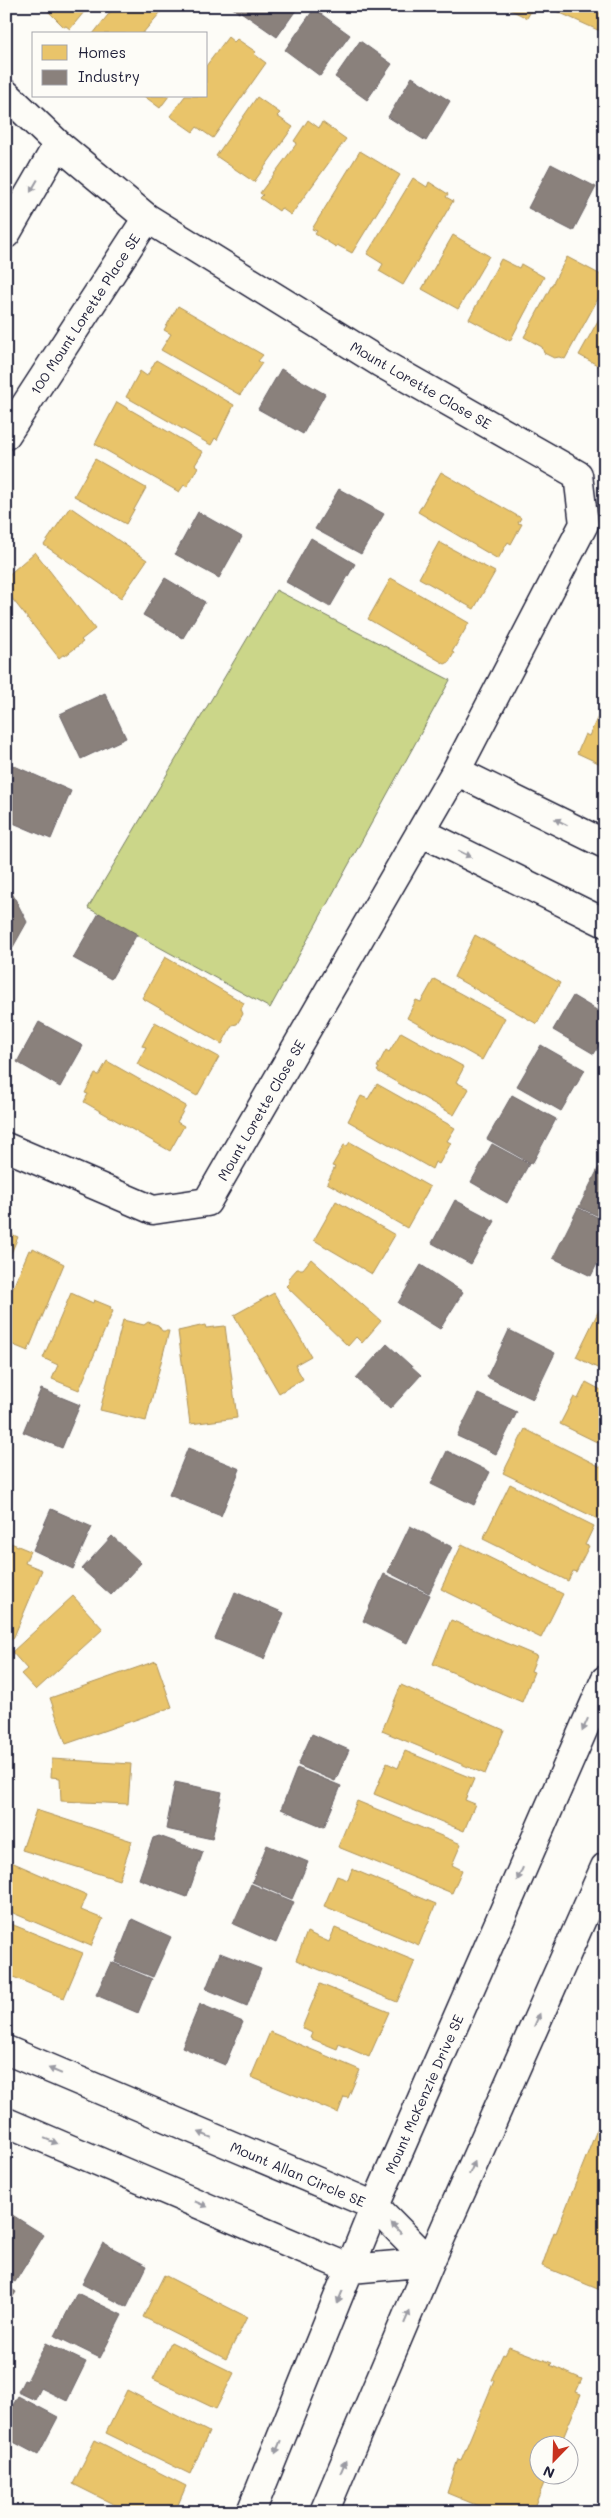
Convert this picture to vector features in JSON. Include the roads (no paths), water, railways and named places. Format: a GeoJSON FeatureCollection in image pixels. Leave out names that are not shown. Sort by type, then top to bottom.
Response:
{"type":"FeatureCollection","features":[{"type":"Feature","properties":{"kind":"street","name":"Mount Lorette Close SE"},"geometry":{"type":"LineString","coordinates":[[6,94],[58,144],[147,218],[381,363],[578,475],[584,524],[456,771],[207,1202],[153,1210],[6,1147]]}},
{"type":"Feature","properties":{"kind":"street"},"geometry":{"type":"LineString","coordinates":[[6,234],[58,144]]}},
{"type":"Feature","properties":{"kind":"street","name":"100 Mount Lorette Place SE"},"geometry":{"type":"LineString","coordinates":[[6,435],[147,218]]}},
{"type":"Feature","properties":{"kind":"street"},"geometry":{"type":"LineString","coordinates":[[456,771],[605,844]]}},
{"type":"Feature","properties":{"kind":"street"},"geometry":{"type":"LineString","coordinates":[[421,832],[605,923]]}},
{"type":"Feature","properties":{"kind":"street","name":"Mount McKenzie Drive SE"},"geometry":{"type":"LineString","coordinates":[[251,2512],[375,2206],[605,1680]]}},
{"type":"Feature","properties":{"kind":"street"},"geometry":{"type":"LineString","coordinates":[[324,2512],[430,2262],[605,1867]]}},
{"type":"Feature","properties":{"kind":"street","name":"Mount Allan Circle SE"},"geometry":{"type":"LineString","coordinates":[[6,2050],[375,2206],[430,2262]]}},
{"type":"Feature","properties":{"kind":"street"},"geometry":{"type":"LineString","coordinates":[[6,2122],[351,2269],[430,2262]]}}]}
